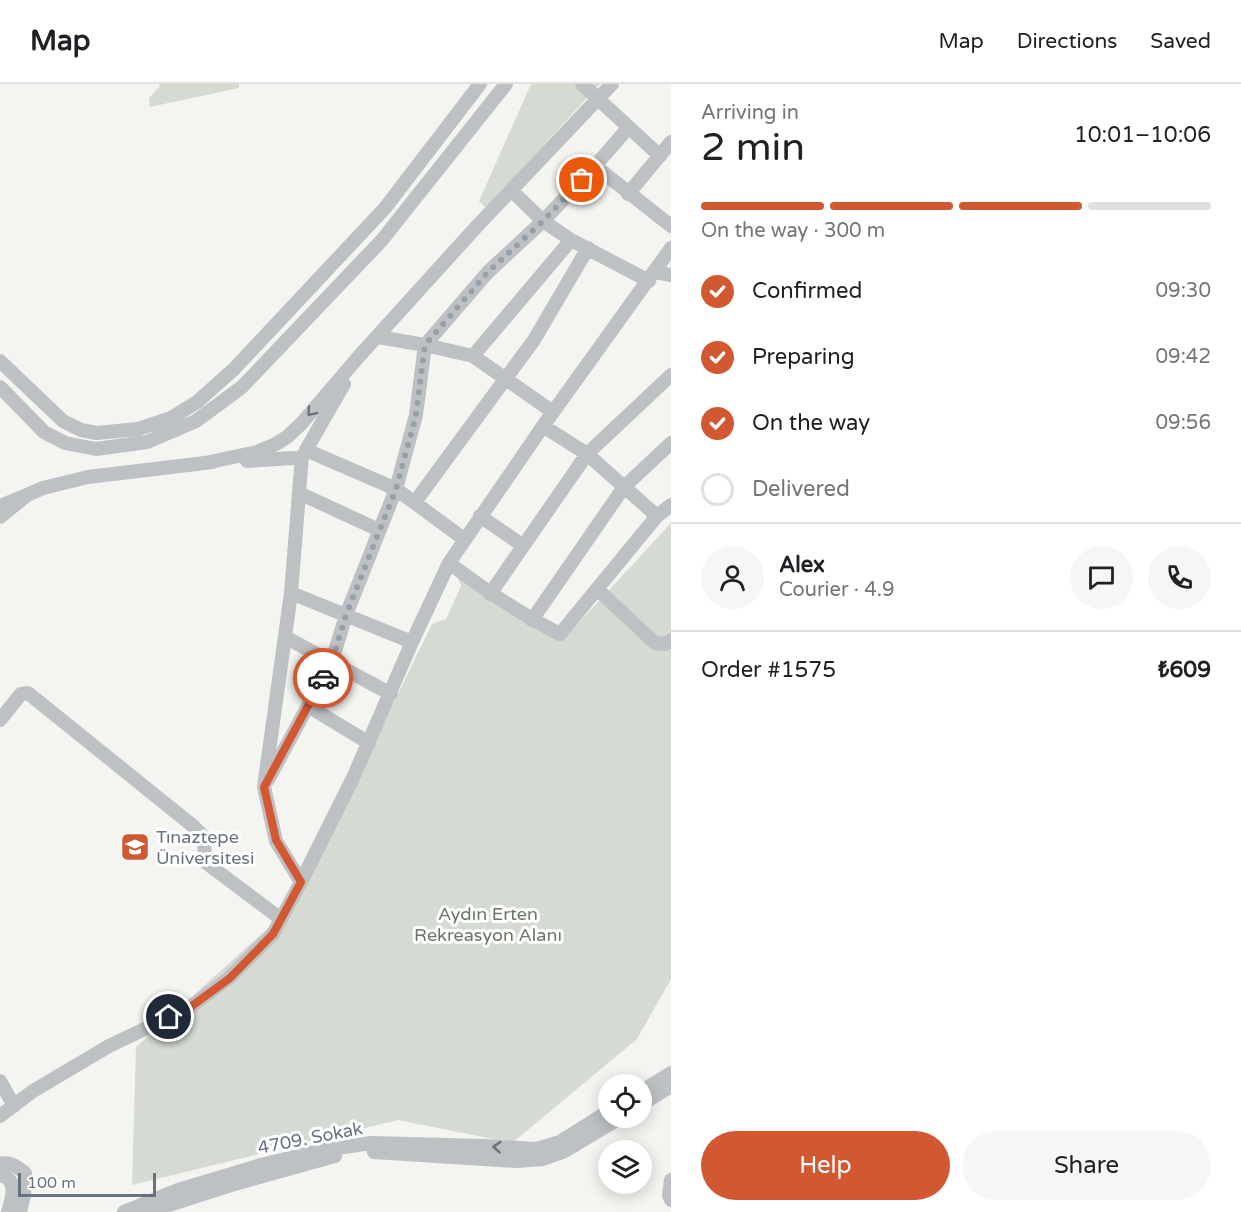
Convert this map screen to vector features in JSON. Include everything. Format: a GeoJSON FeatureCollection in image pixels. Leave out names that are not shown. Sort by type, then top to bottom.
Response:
{"type":"FeatureCollection","features":[{"type":"Feature","properties":{"kind":"street"},"geometry":{"type":"LineString","coordinates":[[0,361],[63,421],[81,430],[98,433],[138,429],[171,418],[196,402],[234,369],[377,216],[480,84]]}},
{"type":"Feature","properties":{"kind":"street"},"geometry":{"type":"LineString","coordinates":[[0,387],[44,432],[65,443],[96,449],[147,442],[196,421],[242,387],[382,240],[506,84]]}},
{"type":"Feature","properties":{"kind":"street"},"geometry":{"type":"LineString","coordinates":[[582,84],[660,156]]}},
{"type":"Feature","properties":{"kind":"street"},"geometry":{"type":"LineString","coordinates":[[205,463],[256,452],[276,444],[301,424],[361,354],[511,190],[612,84]]}},
{"type":"Feature","properties":{"kind":"street"},"geometry":{"type":"LineString","coordinates":[[264,787],[332,661],[346,615],[396,489],[416,415],[425,345],[488,272],[543,221],[629,127]]}},
{"type":"Feature","properties":{"kind":"street"},"geometry":{"type":"LineString","coordinates":[[628,194],[671,142]]}},
{"type":"Feature","properties":{"kind":"street"},"geometry":{"type":"LineString","coordinates":[[595,166],[671,226]]}},
{"type":"Feature","properties":{"kind":"street"},"geometry":{"type":"LineString","coordinates":[[511,190],[543,221],[571,240],[652,277],[671,277]]}},
{"type":"Feature","properties":{"kind":"street"},"geometry":{"type":"LineString","coordinates":[[474,356],[571,240]]}},
{"type":"Feature","properties":{"kind":"street"},"geometry":{"type":"LineString","coordinates":[[415,502],[534,340],[588,248]]}},
{"type":"Feature","properties":{"kind":"street"},"geometry":{"type":"LineString","coordinates":[[0,1116],[33,1091],[109,1046],[189,1008],[230,978],[273,934],[369,743],[449,563],[543,426],[671,248]]}},
{"type":"Feature","properties":{"kind":"street"},"geometry":{"type":"LineString","coordinates":[[378,337],[474,356],[553,412]]}},
{"type":"Feature","properties":{"kind":"street"},"geometry":{"type":"LineString","coordinates":[[300,455],[361,354]]}},
{"type":"Feature","properties":{"kind":"street"},"geometry":{"type":"LineString","coordinates":[[490,594],[587,454],[671,375]]}},
{"type":"Feature","properties":{"kind":"street"},"geometry":{"type":"LineString","coordinates":[[543,426],[587,454],[657,516]]}},
{"type":"Feature","properties":{"kind":"street"},"geometry":{"type":"LineString","coordinates":[[301,882],[276,840],[264,787],[291,593],[300,455],[306,442],[302,437],[294,435],[287,437],[283,444],[284,452],[300,455],[396,489],[464,539]]}},
{"type":"Feature","properties":{"kind":"street"},"geometry":{"type":"LineString","coordinates":[[532,620],[624,488],[671,442]]}},
{"type":"Feature","properties":{"kind":"street"},"geometry":{"type":"LineString","coordinates":[[0,506],[43,488],[88,477],[205,463],[300,455]]}},
{"type":"Feature","properties":{"kind":"street"},"geometry":{"type":"LineString","coordinates":[[299,492],[379,530]]}},
{"type":"Feature","properties":{"kind":"street"},"geometry":{"type":"LineString","coordinates":[[0,517],[27,495]]}},
{"type":"Feature","properties":{"kind":"street"},"geometry":{"type":"LineString","coordinates":[[449,563],[490,594],[560,634],[657,516],[671,505]]}},
{"type":"Feature","properties":{"kind":"street"},"geometry":{"type":"LineString","coordinates":[[480,516],[522,545]]}},
{"type":"Feature","properties":{"kind":"street"},"geometry":{"type":"LineString","coordinates":[[597,589],[655,643],[665,644],[671,640]]}},
{"type":"Feature","properties":{"kind":"street"},"geometry":{"type":"LineString","coordinates":[[291,593],[412,642]]}},
{"type":"Feature","properties":{"kind":"street"},"geometry":{"type":"LineString","coordinates":[[285,637],[391,693]]}},
{"type":"Feature","properties":{"kind":"street"},"geometry":{"type":"LineString","coordinates":[[0,720],[21,694],[28,693],[193,826],[204,837],[205,862],[281,919]]}},
{"type":"Feature","properties":{"kind":"street"},"geometry":{"type":"LineString","coordinates":[[308,706],[369,743]]}},
{"type":"Feature","properties":{"kind":"street"},"geometry":{"type":"LineString","coordinates":[[652,1085],[671,1073]]}},
{"type":"Feature","properties":{"kind":"street"},"geometry":{"type":"LineString","coordinates":[[0,1081],[14,1106]]}},
{"type":"Feature","properties":{"kind":"street"},"geometry":{"type":"LineString","coordinates":[[652,1098],[671,1086]]}},
{"type":"Feature","properties":{"kind":"street","name":"4709. Sokak"},"geometry":{"type":"LineString","coordinates":[[124,1212],[178,1190],[261,1165],[318,1151],[370,1143],[536,1149],[560,1142],[598,1119]]}},
{"type":"Feature","properties":{"kind":"street","name":"4709. Sokak"},"geometry":{"type":"LineString","coordinates":[[147,1212],[231,1185],[355,1151],[516,1161],[543,1159],[563,1152],[603,1128]]}},
{"type":"Feature","properties":{"kind":"street"},"geometry":{"type":"LineString","coordinates":[[0,1164],[6,1162],[17,1166],[25,1173],[24,1195],[20,1212]]}},
{"type":"Feature","properties":{"kind":"street"},"geometry":{"type":"LineString","coordinates":[[0,1175],[8,1178],[12,1184],[13,1192],[8,1212]]}},
{"type":"Feature","properties":{"kind":"street"},"geometry":{"type":"LineString","coordinates":[[671,1180],[669,1195],[671,1200]]}},
{"type":"Feature","properties":{"kind":"green space"},"geometry":{"type":"Polygon","coordinates":[[[159,84],[239,84],[239,88],[150,107],[149,98],[160,86],[159,84]]]}},
{"type":"Feature","properties":{"kind":"green space"},"geometry":{"type":"Polygon","coordinates":[[[531,84],[600,84],[486,208],[479,201],[531,84]]]}},
{"type":"Feature","properties":{"kind":"green space","name":"Aydın Erten Rekreasyon Alanı"},"geometry":{"type":"Polygon","coordinates":[[[671,523],[671,979],[637,1039],[512,1143],[398,1120],[132,1185],[136,1047],[297,902],[432,624],[446,619],[461,586],[455,573],[562,641],[671,523]]]}},
{"type":"Feature","properties":{"kind":"way so far"},"geometry":{"type":"LineString","coordinates":[[323,678],[332,661],[346,615],[396,489],[416,415],[425,345],[488,272],[543,221],[582,180]]}},
{"type":"Feature","properties":{"kind":"place","name":"Tınaztepe Üniversitesi"},"geometry":{"type":"Point","coordinates":[135,847]}},
{"type":"Feature","properties":{"kind":"route"},"geometry":{"type":"LineString","coordinates":[[169,1017],[189,1008],[230,978],[273,934],[301,882],[276,840],[264,787],[323,678]]}}]}
